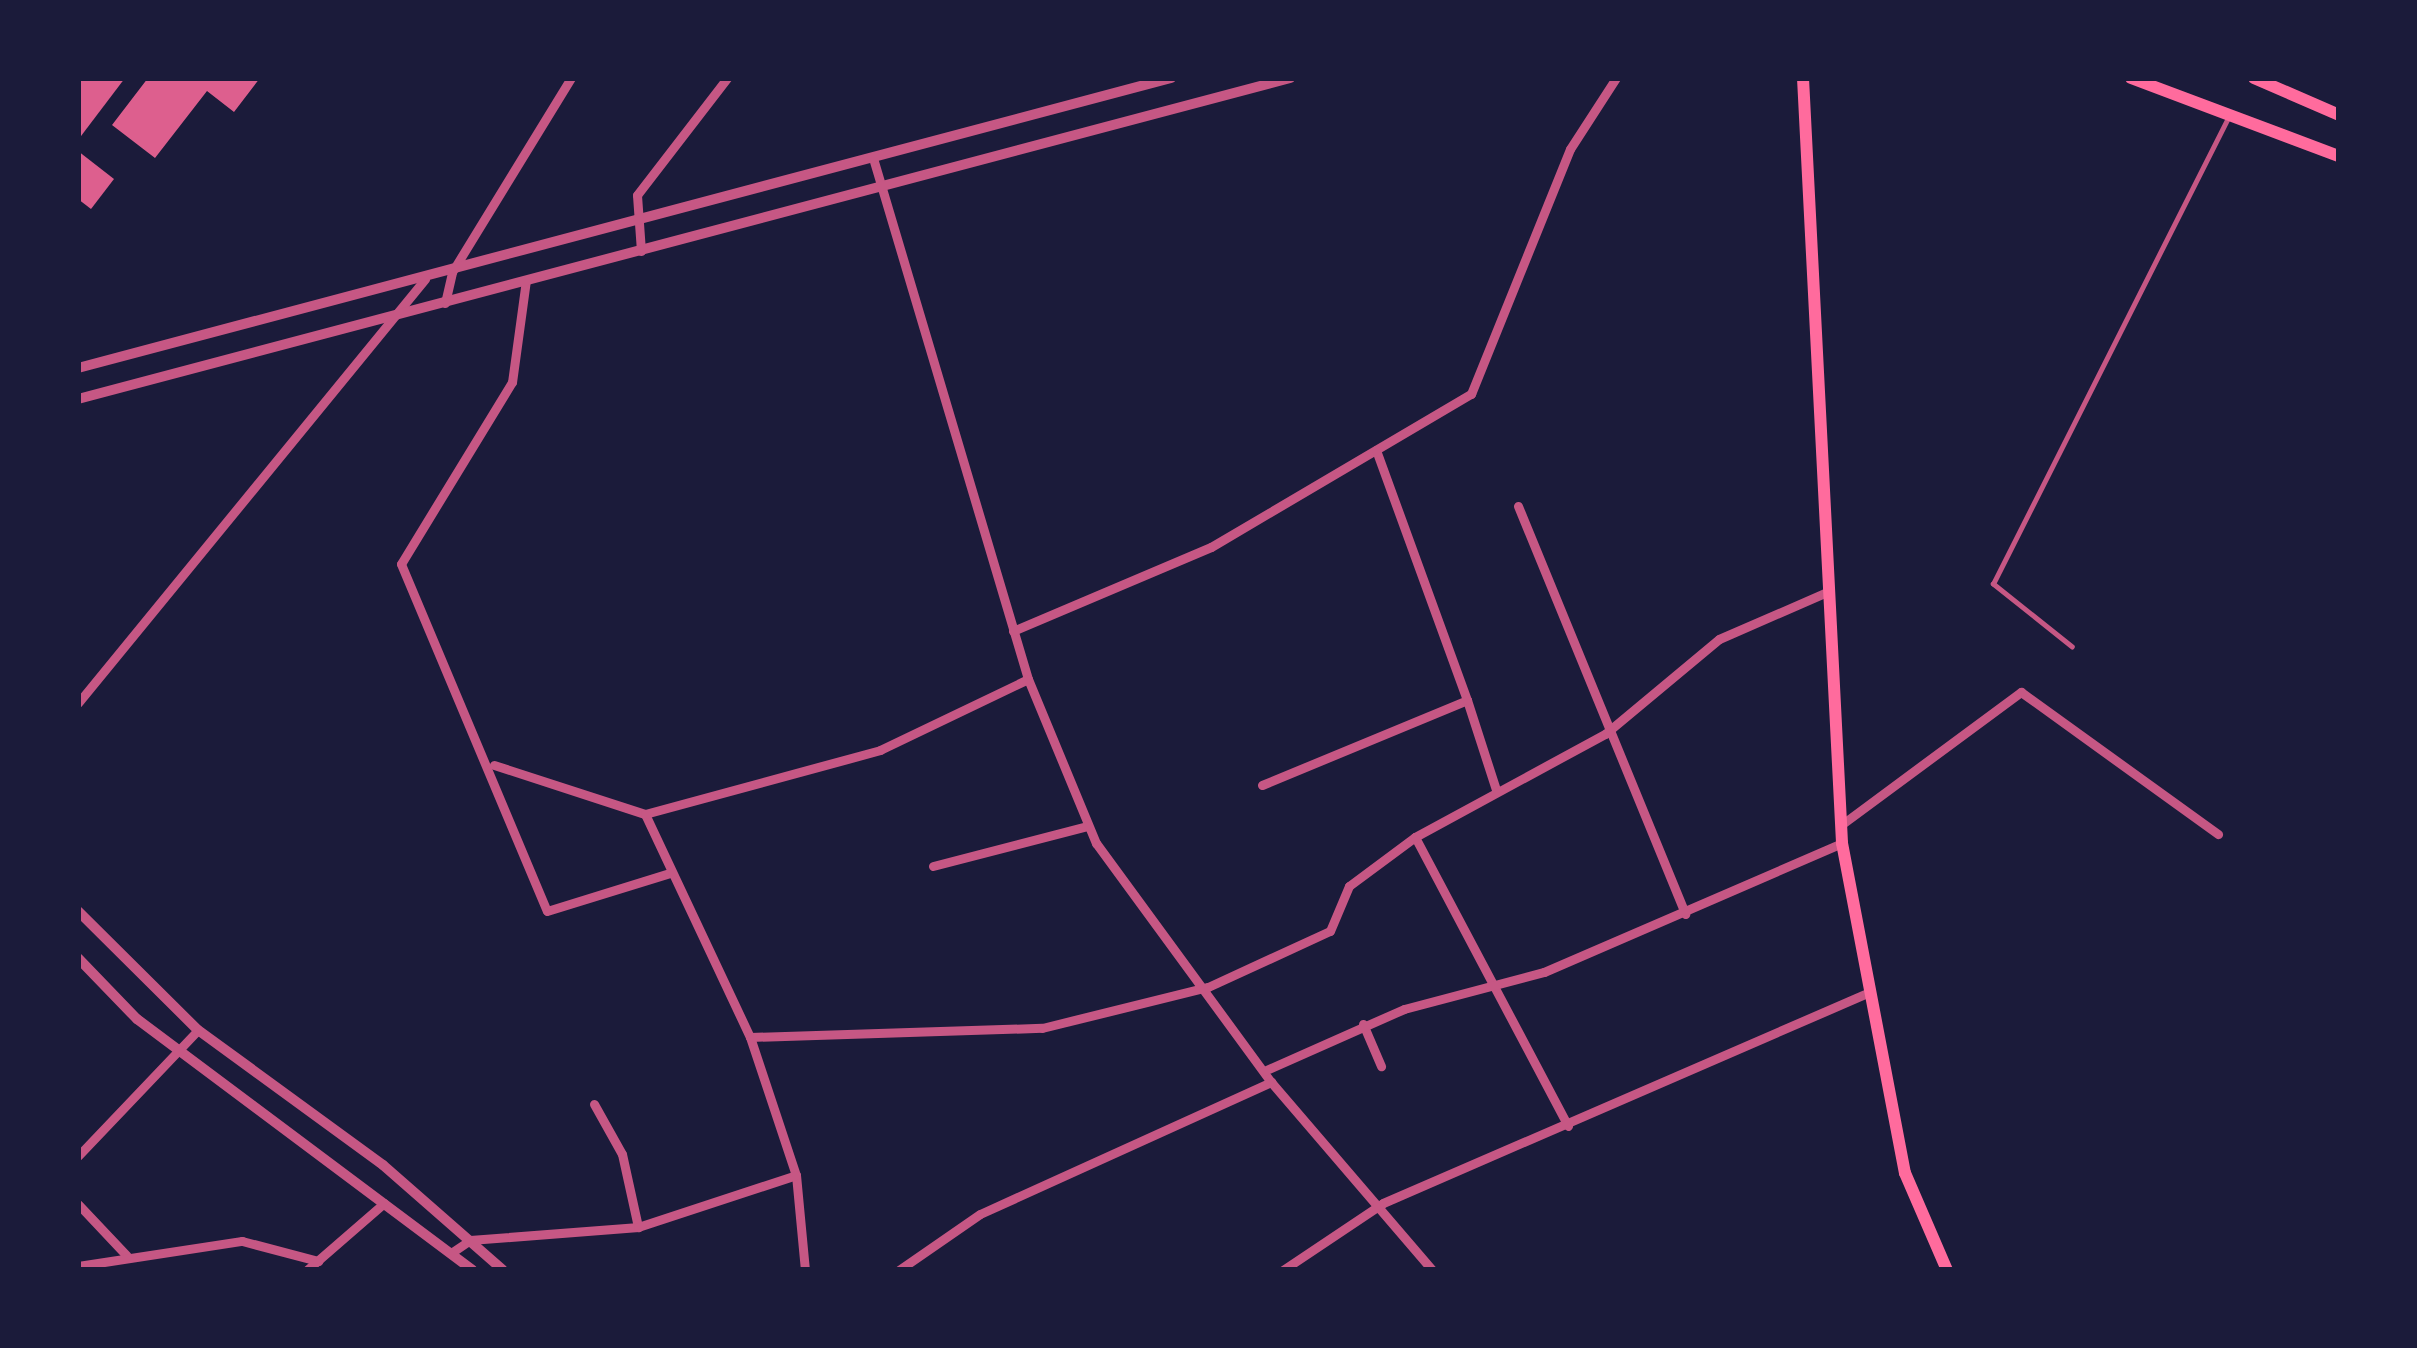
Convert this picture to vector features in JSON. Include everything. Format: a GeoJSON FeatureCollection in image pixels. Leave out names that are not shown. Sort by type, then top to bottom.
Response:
{"type":"FeatureCollection","features":[{"type":"Feature","properties":{"kind":"main road"},"geometry":{"type":"LineString","coordinates":[[1803,78],[1842,843],[1865,994],[1905,1173],[1947,1270]]}},
{"type":"Feature","properties":{"kind":"main road"},"geometry":{"type":"LineString","coordinates":[[2131,78],[2339,156]]}},
{"type":"Feature","properties":{"kind":"main road"},"geometry":{"type":"LineString","coordinates":[[2254,78],[2339,115]]}},
{"type":"Feature","properties":{"kind":"street"},"geometry":{"type":"LineString","coordinates":[[445,303],[452,272],[572,78]]}},
{"type":"Feature","properties":{"kind":"street"},"geometry":{"type":"LineString","coordinates":[[641,251],[634,224],[637,195],[728,78]]}},
{"type":"Feature","properties":{"kind":"street"},"geometry":{"type":"LineString","coordinates":[[78,368],[1171,78]]}},
{"type":"Feature","properties":{"kind":"street"},"geometry":{"type":"LineString","coordinates":[[78,399],[1290,78]]}},
{"type":"Feature","properties":{"kind":"street"},"geometry":{"type":"LineString","coordinates":[[1013,631],[1211,547],[1475,388],[1570,149],[1616,78]]}},
{"type":"Feature","properties":{"kind":"street"},"geometry":{"type":"LineString","coordinates":[[874,158],[1028,679],[1088,826],[1208,987],[1271,1082],[1382,1203],[1432,1270]]}},
{"type":"Feature","properties":{"kind":"street"},"geometry":{"type":"LineString","coordinates":[[78,703],[404,313],[425,279]]}},
{"type":"Feature","properties":{"kind":"street"},"geometry":{"type":"LineString","coordinates":[[526,280],[512,382],[401,564],[494,766],[547,911],[670,873]]}},
{"type":"Feature","properties":{"kind":"street"},"geometry":{"type":"LineString","coordinates":[[1376,450],[1496,790]]}},
{"type":"Feature","properties":{"kind":"street"},"geometry":{"type":"LineString","coordinates":[[1518,506],[1605,734],[1685,914]]}},
{"type":"Feature","properties":{"kind":"street"},"geometry":{"type":"LineString","coordinates":[[750,1037],[1042,1028],[1208,987],[1330,931],[1349,886],[1415,837],[1605,734],[1719,639],[1826,592]]}},
{"type":"Feature","properties":{"kind":"street"},"geometry":{"type":"LineString","coordinates":[[494,766],[645,814],[880,751],[1028,679]]}},
{"type":"Feature","properties":{"kind":"street"},"geometry":{"type":"LineString","coordinates":[[1840,825],[2020,692],[2218,833]]}},
{"type":"Feature","properties":{"kind":"street"},"geometry":{"type":"LineString","coordinates":[[1262,785],[1467,700]]}},
{"type":"Feature","properties":{"kind":"street"},"geometry":{"type":"LineString","coordinates":[[645,814],[750,1037],[796,1175],[805,1270]]}},
{"type":"Feature","properties":{"kind":"street"},"geometry":{"type":"LineString","coordinates":[[933,866],[1088,826]]}},
{"type":"Feature","properties":{"kind":"street"},"geometry":{"type":"LineString","coordinates":[[1415,837],[1502,984],[1568,1126]]}},
{"type":"Feature","properties":{"kind":"street"},"geometry":{"type":"LineString","coordinates":[[1264,1071],[1363,1024],[1502,984],[1685,914],[1842,843]]}},
{"type":"Feature","properties":{"kind":"street"},"geometry":{"type":"LineString","coordinates":[[78,911],[198,1030],[503,1270]]}},
{"type":"Feature","properties":{"kind":"street"},"geometry":{"type":"LineString","coordinates":[[78,958],[179,1051],[472,1270]]}},
{"type":"Feature","properties":{"kind":"street"},"geometry":{"type":"LineString","coordinates":[[1283,1270],[1382,1203],[1865,994]]}},
{"type":"Feature","properties":{"kind":"street"},"geometry":{"type":"LineString","coordinates":[[1363,1024],[1381,1066]]}},
{"type":"Feature","properties":{"kind":"street"},"geometry":{"type":"LineString","coordinates":[[78,1156],[198,1030]]}},
{"type":"Feature","properties":{"kind":"street"},"geometry":{"type":"LineString","coordinates":[[899,1270],[980,1214],[1271,1082]]}},
{"type":"Feature","properties":{"kind":"street"},"geometry":{"type":"LineString","coordinates":[[594,1104],[626,1165],[638,1227]]}},
{"type":"Feature","properties":{"kind":"street"},"geometry":{"type":"LineString","coordinates":[[451,1252],[470,1240],[638,1227],[796,1175]]}},
{"type":"Feature","properties":{"kind":"street"},"geometry":{"type":"LineString","coordinates":[[307,1270],[384,1203]]}},
{"type":"Feature","properties":{"kind":"street"},"geometry":{"type":"LineString","coordinates":[[78,1204],[127,1256]]}},
{"type":"Feature","properties":{"kind":"street"},"geometry":{"type":"LineString","coordinates":[[78,1266],[242,1241],[317,1261]]}},
{"type":"Feature","properties":{"kind":"lane"},"geometry":{"type":"LineString","coordinates":[[2072,647],[1993,584],[2230,112]]}},
{"type":"Feature","properties":{"kind":"building"},"geometry":{"type":"Polygon","coordinates":[[[78,78],[125,78],[78,140],[78,78]]]}},
{"type":"Feature","properties":{"kind":"building"},"geometry":{"type":"Polygon","coordinates":[[[148,78],[260,78],[234,112],[207,91],[155,158],[112,125],[148,78]]]}},
{"type":"Feature","properties":{"kind":"building"},"geometry":{"type":"Polygon","coordinates":[[[78,151],[114,179],[91,209],[78,199],[78,151]]]}}]}
